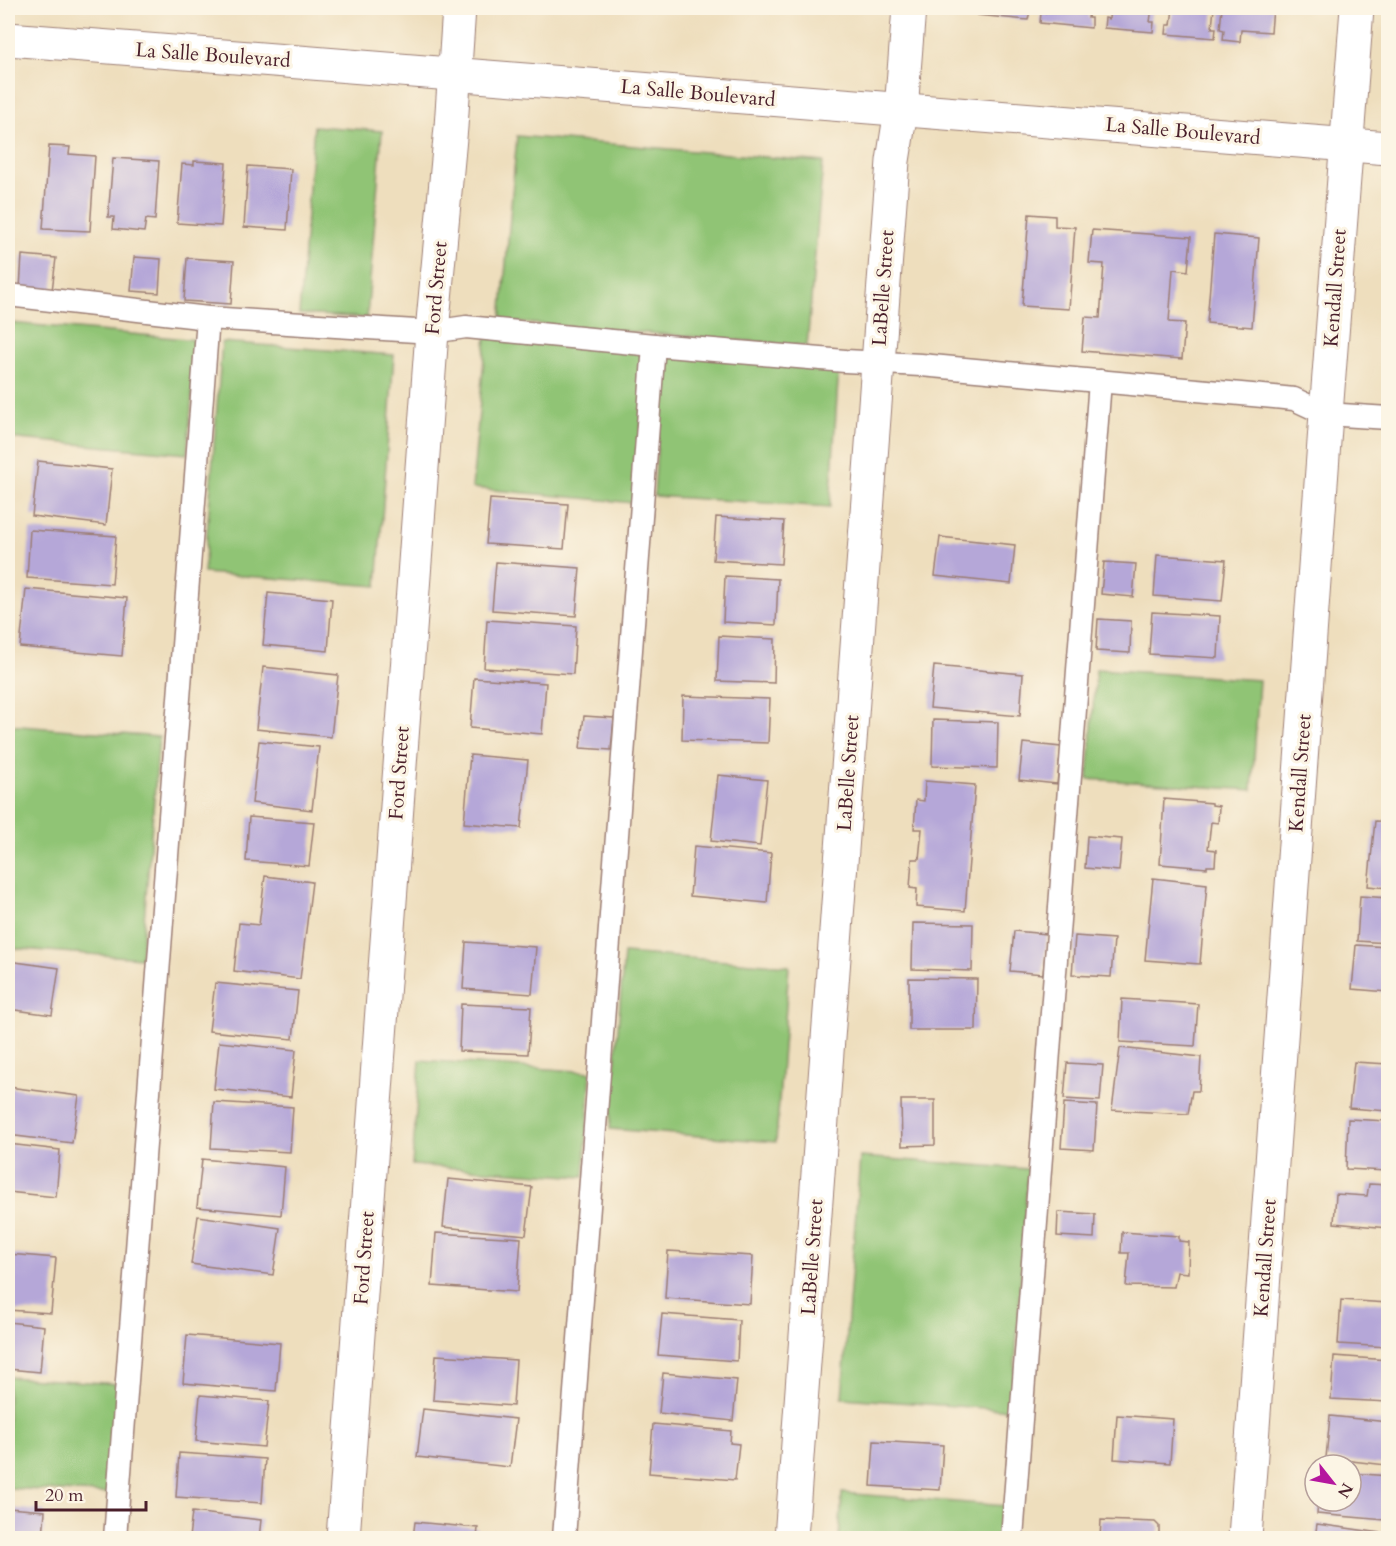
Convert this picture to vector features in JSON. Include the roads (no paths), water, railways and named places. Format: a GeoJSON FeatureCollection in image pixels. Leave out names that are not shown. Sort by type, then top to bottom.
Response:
{"type":"FeatureCollection","features":[{"type":"Feature","properties":{"kind":"street","name":"Ford Street"},"geometry":{"type":"LineString","coordinates":[[343,1539],[432,332],[459,8]]}},
{"type":"Feature","properties":{"kind":"street","name":"LaBelle Street"},"geometry":{"type":"LineString","coordinates":[[791,1539],[893,161],[901,110],[909,8]]}},
{"type":"Feature","properties":{"kind":"street","name":"Kendall Street"},"geometry":{"type":"LineString","coordinates":[[1245,1539],[1357,8]]}},
{"type":"Feature","properties":{"kind":"street","name":"La Salle Boulevard"},"geometry":{"type":"LineString","coordinates":[[8,39],[1389,148]]}},
{"type":"Feature","properties":{"kind":"lane"},"geometry":{"type":"LineString","coordinates":[[8,295],[208,318],[432,332],[466,327],[654,345],[1100,381],[1294,399],[1326,414],[1389,418]]}},
{"type":"Feature","properties":{"kind":"lane"},"geometry":{"type":"LineString","coordinates":[[115,1539],[208,318]]}},
{"type":"Feature","properties":{"kind":"lane"},"geometry":{"type":"LineString","coordinates":[[564,1539],[654,345]]}},
{"type":"Feature","properties":{"kind":"lane"},"geometry":{"type":"LineString","coordinates":[[1012,1539],[1100,381]]}}]}
